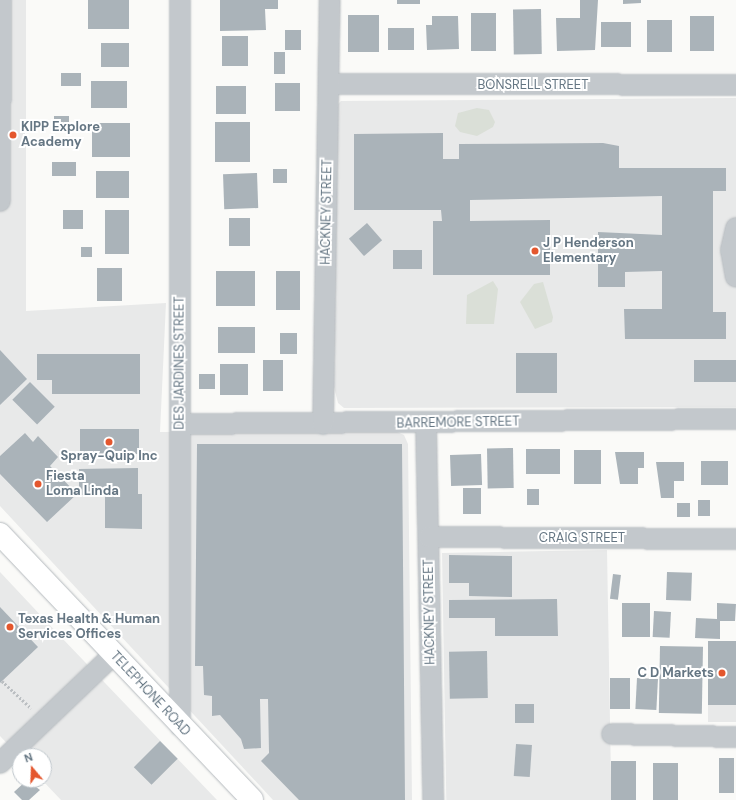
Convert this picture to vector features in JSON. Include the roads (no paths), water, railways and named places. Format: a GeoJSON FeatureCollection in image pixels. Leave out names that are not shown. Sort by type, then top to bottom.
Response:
{"type":"FeatureCollection","features":[{"type":"Feature","properties":{"kind":"main road","name":"TELEPHONE ROAD"},"geometry":{"type":"LineString","coordinates":[[0,534],[180,726],[252,800]]}},
{"type":"Feature","properties":{"kind":"street"},"geometry":{"type":"LineString","coordinates":[[0,201],[1,0]]}},
{"type":"Feature","properties":{"kind":"street","name":"DES JARDINES STREET"},"geometry":{"type":"LineString","coordinates":[[180,0],[180,726]]}},
{"type":"Feature","properties":{"kind":"street","name":"HACKNEY STREET"},"geometry":{"type":"LineString","coordinates":[[323,424],[330,84],[330,0]]}},
{"type":"Feature","properties":{"kind":"street","name":"BONSRELL STREET"},"geometry":{"type":"LineString","coordinates":[[330,84],[736,85]]}},
{"type":"Feature","properties":{"kind":"street"},"geometry":{"type":"LineString","coordinates":[[736,228],[731,250],[736,277]]}},
{"type":"Feature","properties":{"kind":"street","name":"BARREMORE STREET"},"geometry":{"type":"LineString","coordinates":[[180,424],[426,424],[736,419]]}},
{"type":"Feature","properties":{"kind":"street","name":"HACKNEY STREET"},"geometry":{"type":"LineString","coordinates":[[426,424],[433,800]]}},
{"type":"Feature","properties":{"kind":"street","name":"CRAIG STREET"},"geometry":{"type":"LineString","coordinates":[[429,536],[736,539]]}},
{"type":"Feature","properties":{"kind":"street"},"geometry":{"type":"LineString","coordinates":[[0,763],[113,655]]}},
{"type":"Feature","properties":{"kind":"street"},"geometry":{"type":"LineString","coordinates":[[612,734],[736,738]]}},
{"type":"Feature","properties":{"kind":"place","name":"KIPP Explore Academy"},"geometry":{"type":"Point","coordinates":[13,135]}},
{"type":"Feature","properties":{"kind":"place","name":"J P Henderson Elementary"},"geometry":{"type":"Point","coordinates":[535,251]}},
{"type":"Feature","properties":{"kind":"place","name":"Spray-Quip Inc"},"geometry":{"type":"Point","coordinates":[109,442]}},
{"type":"Feature","properties":{"kind":"place","name":"Fiesta Loma Linda"},"geometry":{"type":"Point","coordinates":[38,484]}},
{"type":"Feature","properties":{"kind":"place","name":"Texas Health & Human Services Offices"},"geometry":{"type":"Point","coordinates":[10,627]}},
{"type":"Feature","properties":{"kind":"place","name":"C D Markets"},"geometry":{"type":"Point","coordinates":[722,673]}}]}
